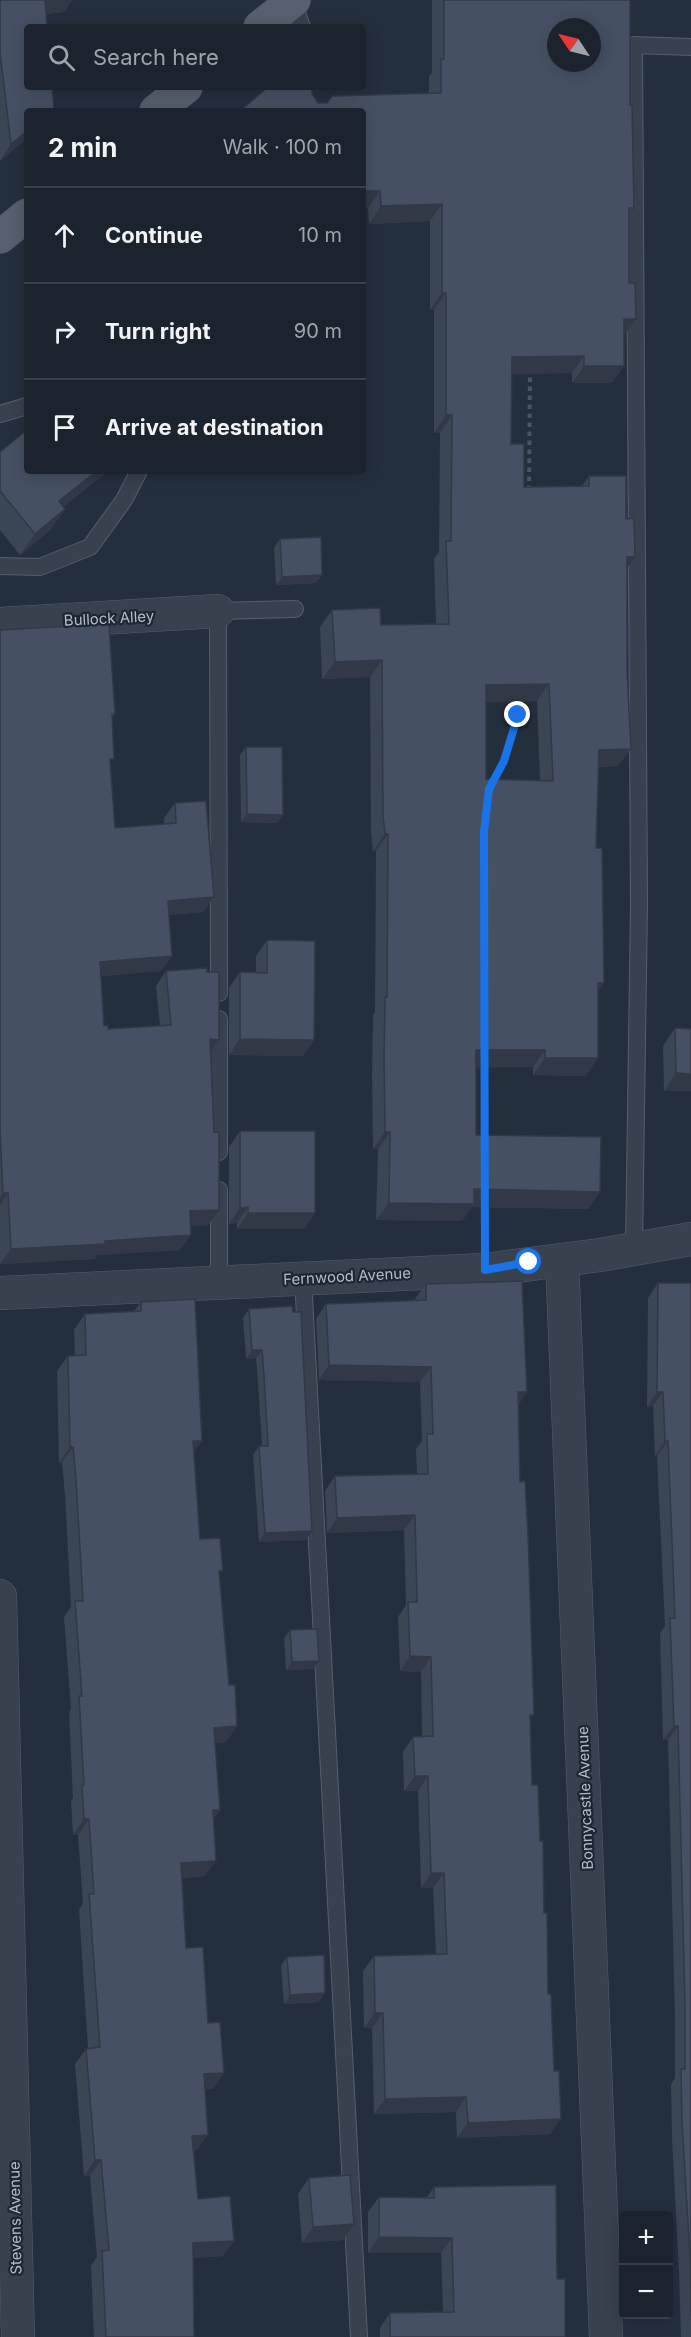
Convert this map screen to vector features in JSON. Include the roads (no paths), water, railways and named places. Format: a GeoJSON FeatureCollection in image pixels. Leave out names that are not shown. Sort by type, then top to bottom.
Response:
{"type":"FeatureCollection","features":[{"type":"Feature","properties":{"kind":"main road"},"geometry":{"type":"LineString","coordinates":[[264,24],[293,0]]}},
{"type":"Feature","properties":{"kind":"main road"},"geometry":{"type":"LineString","coordinates":[[160,108],[182,90]]}},
{"type":"Feature","properties":{"kind":"main road"},"geometry":{"type":"LineString","coordinates":[[0,237],[24,217]]}},
{"type":"Feature","properties":{"kind":"street","name":"Bullock Alley"},"geometry":{"type":"LineString","coordinates":[[0,624],[218,611]]}},
{"type":"Feature","properties":{"kind":"street","name":"Fernwood Avenue"},"geometry":{"type":"LineString","coordinates":[[0,1293],[485,1270],[691,1239]]}},
{"type":"Feature","properties":{"kind":"street","name":"Bonnycastle Avenue"},"geometry":{"type":"LineString","coordinates":[[562,1260],[606,2337]]}},
{"type":"Feature","properties":{"kind":"street","name":"Stevens Avenue"},"geometry":{"type":"LineString","coordinates":[[0,1596],[18,2337]]}},
{"type":"Feature","properties":{"kind":"lane"},"geometry":{"type":"LineString","coordinates":[[293,0],[301,24]]}},
{"type":"Feature","properties":{"kind":"lane"},"geometry":{"type":"LineString","coordinates":[[634,1248],[639,904],[634,45],[691,47]]}},
{"type":"Feature","properties":{"kind":"lane"},"geometry":{"type":"LineString","coordinates":[[0,413],[24,407]]}},
{"type":"Feature","properties":{"kind":"lane"},"geometry":{"type":"LineString","coordinates":[[0,566],[40,567],[90,547],[124,500],[137,474]]}},
{"type":"Feature","properties":{"kind":"lane"},"geometry":{"type":"LineString","coordinates":[[219,1282],[218,611],[295,609]]}},
{"type":"Feature","properties":{"kind":"lane"},"geometry":{"type":"LineString","coordinates":[[303,1278],[359,2337]]}}]}
